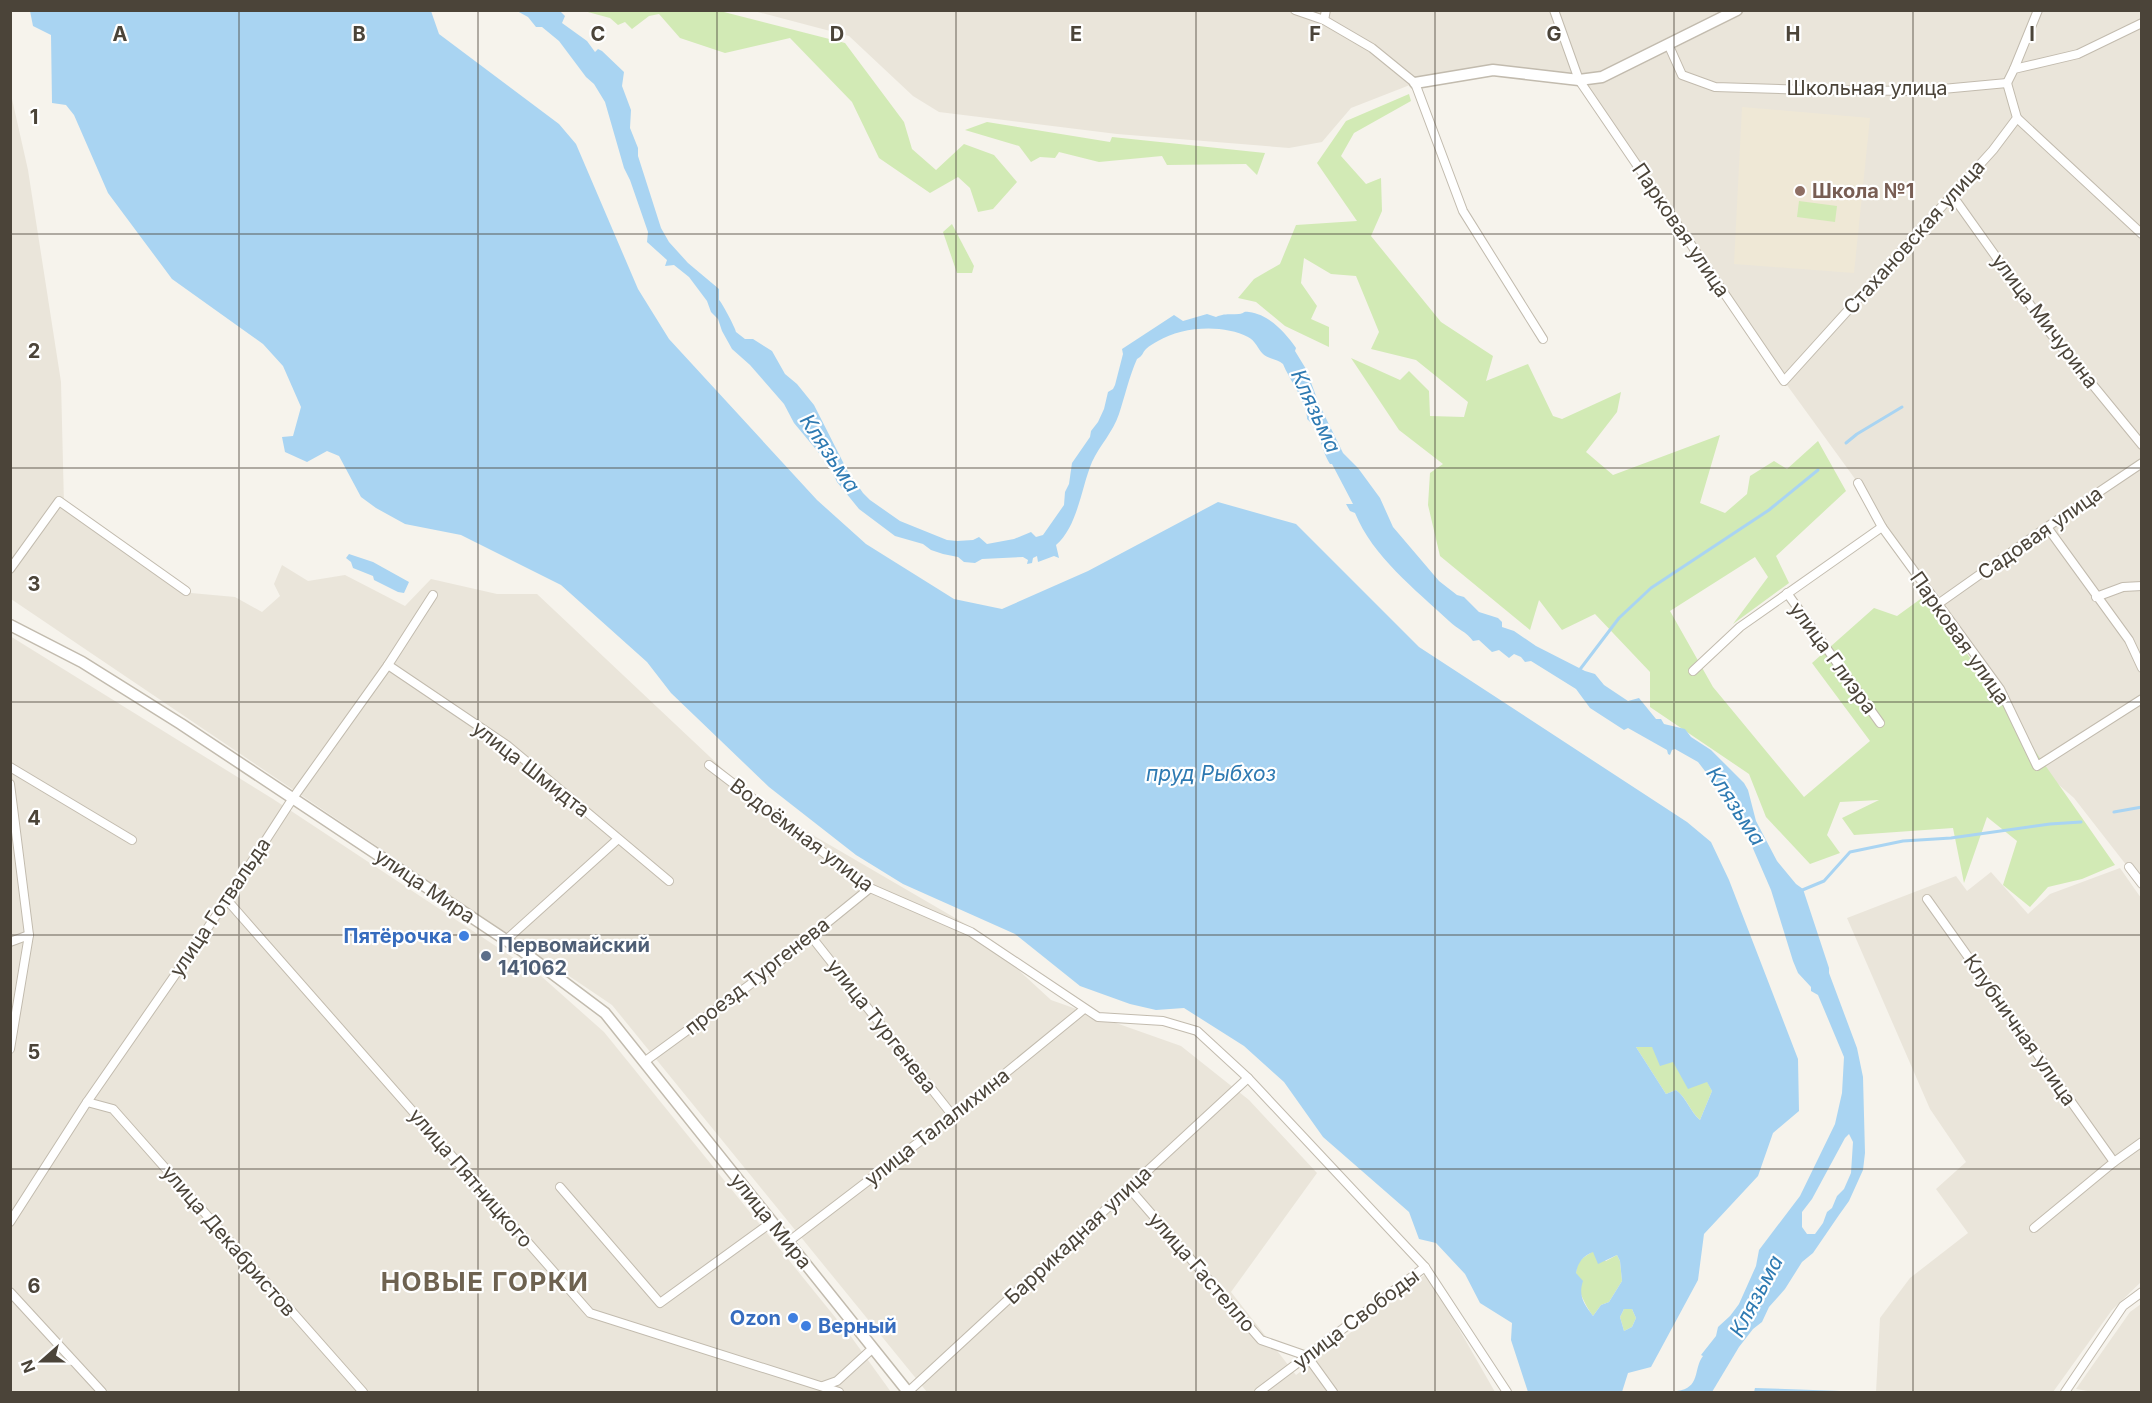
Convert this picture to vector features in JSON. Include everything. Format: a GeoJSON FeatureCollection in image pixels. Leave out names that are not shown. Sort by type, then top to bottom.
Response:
{"type":"FeatureCollection","features":[{"type":"Feature","properties":{"kind":"street"},"geometry":{"type":"LineString","coordinates":[[1295,10],[1325,15],[1372,48],[1415,83],[1463,211],[1543,339]]}},
{"type":"Feature","properties":{"kind":"street","name":"Парковая улица"},"geometry":{"type":"LineString","coordinates":[[1554,10],[1579,80],[1784,381]]}},
{"type":"Feature","properties":{"kind":"street"},"geometry":{"type":"LineString","coordinates":[[1415,83],[1493,70],[1579,80],[1602,77],[1669,46],[1737,10]]}},
{"type":"Feature","properties":{"kind":"street"},"geometry":{"type":"LineString","coordinates":[[2038,10],[2007,83],[2017,118],[2142,234]]}},
{"type":"Feature","properties":{"kind":"street"},"geometry":{"type":"LineString","coordinates":[[2014,69],[2078,54],[2142,22]]}},
{"type":"Feature","properties":{"kind":"street","name":"Школьная улица"},"geometry":{"type":"LineString","coordinates":[[1669,46],[1682,75],[1715,87],[1921,91],[2007,83]]}},
{"type":"Feature","properties":{"kind":"street","name":"Стахановская улица"},"geometry":{"type":"LineString","coordinates":[[1784,381],[1993,150],[2017,118]]}},
{"type":"Feature","properties":{"kind":"street","name":"улица Мичурина"},"geometry":{"type":"LineString","coordinates":[[1952,195],[2051,334],[2142,445]]}},
{"type":"Feature","properties":{"kind":"street","name":"Садовая улица"},"geometry":{"type":"LineString","coordinates":[[1938,604],[2047,526],[2142,463]]}},
{"type":"Feature","properties":{"kind":"street","name":"Парковая улица"},"geometry":{"type":"LineString","coordinates":[[1858,483],[1882,527],[2000,689],[2037,766],[2142,699]]}},
{"type":"Feature","properties":{"kind":"street"},"geometry":{"type":"LineString","coordinates":[[10,569],[59,501],[186,591]]}},
{"type":"Feature","properties":{"kind":"street"},"geometry":{"type":"LineString","coordinates":[[2047,526],[2129,640],[2142,668]]}},
{"type":"Feature","properties":{"kind":"street","name":"улица Глиэра"},"geometry":{"type":"LineString","coordinates":[[1693,670],[1740,627],[1882,527]]}},
{"type":"Feature","properties":{"kind":"street"},"geometry":{"type":"LineString","coordinates":[[2096,597],[2123,587],[2142,586]]}},
{"type":"Feature","properties":{"kind":"street","name":"улица Глиэра"},"geometry":{"type":"LineString","coordinates":[[1787,594],[1880,723]]}},
{"type":"Feature","properties":{"kind":"street","name":"улица Готвальда"},"geometry":{"type":"LineString","coordinates":[[10,1222],[87,1102],[293,798],[388,665],[433,595]]}},
{"type":"Feature","properties":{"kind":"street","name":"улица Мира"},"geometry":{"type":"LineString","coordinates":[[10,625],[82,662],[293,798],[506,940],[605,1014],[908,1392]]}},
{"type":"Feature","properties":{"kind":"street","name":"улица Шмидта"},"geometry":{"type":"LineString","coordinates":[[388,665],[508,746],[669,881]]}},
{"type":"Feature","properties":{"kind":"street","name":"Водоёмная улица"},"geometry":{"type":"LineString","coordinates":[[709,765],[870,888],[971,932],[1098,1017],[1163,1021],[1197,1031],[1248,1078],[1425,1267],[1507,1392]]}},
{"type":"Feature","properties":{"kind":"street"},"geometry":{"type":"LineString","coordinates":[[10,767],[132,840]]}},
{"type":"Feature","properties":{"kind":"street"},"geometry":{"type":"LineString","coordinates":[[10,784],[29,935],[10,1049]]}},
{"type":"Feature","properties":{"kind":"street"},"geometry":{"type":"LineString","coordinates":[[506,940],[618,839]]}},
{"type":"Feature","properties":{"kind":"street"},"geometry":{"type":"LineString","coordinates":[[2129,867],[2142,884]]}},
{"type":"Feature","properties":{"kind":"street","name":"проезд Тургенева"},"geometry":{"type":"LineString","coordinates":[[644,1062],[759,978],[870,888]]}},
{"type":"Feature","properties":{"kind":"street","name":"Клубничная улица"},"geometry":{"type":"LineString","coordinates":[[1927,899],[2114,1162]]}},
{"type":"Feature","properties":{"kind":"street","name":"улица Пятницкого"},"geometry":{"type":"LineString","coordinates":[[226,900],[590,1313],[839,1392]]}},
{"type":"Feature","properties":{"kind":"street"},"geometry":{"type":"LineString","coordinates":[[10,942],[29,935]]}},
{"type":"Feature","properties":{"kind":"street","name":"улица Тургенева"},"geometry":{"type":"LineString","coordinates":[[810,935],[953,1116]]}},
{"type":"Feature","properties":{"kind":"street","name":"улица Талалихина"},"geometry":{"type":"LineString","coordinates":[[788,1242],[953,1116],[1084,1009]]}},
{"type":"Feature","properties":{"kind":"street","name":"Баррикадная улица"},"geometry":{"type":"LineString","coordinates":[[908,1392],[1248,1078]]}},
{"type":"Feature","properties":{"kind":"street","name":"улица Декабристов"},"geometry":{"type":"LineString","coordinates":[[87,1102],[113,1109],[363,1392]]}},
{"type":"Feature","properties":{"kind":"street"},"geometry":{"type":"LineString","coordinates":[[2034,1228],[2114,1162],[2142,1143]]}},
{"type":"Feature","properties":{"kind":"street"},"geometry":{"type":"LineString","coordinates":[[560,1187],[660,1303],[772,1222]]}},
{"type":"Feature","properties":{"kind":"street","name":"улица Гастелло"},"geometry":{"type":"LineString","coordinates":[[1129,1188],[1261,1340],[1307,1356]]}},
{"type":"Feature","properties":{"kind":"street","name":"улица Свободы"},"geometry":{"type":"LineString","coordinates":[[1259,1392],[1425,1267]]}},
{"type":"Feature","properties":{"kind":"street"},"geometry":{"type":"LineString","coordinates":[[10,1292],[102,1392]]}},
{"type":"Feature","properties":{"kind":"street"},"geometry":{"type":"LineString","coordinates":[[2065,1392],[2123,1306],[2142,1292]]}},
{"type":"Feature","properties":{"kind":"street"},"geometry":{"type":"LineString","coordinates":[[823,1386],[837,1381],[873,1348]]}},
{"type":"Feature","properties":{"kind":"street"},"geometry":{"type":"LineString","coordinates":[[1307,1356],[1333,1392]]}},
{"type":"Feature","properties":{"kind":"shaded area"},"geometry":{"type":"Polygon","coordinates":[[[754,11],[2141,11],[2141,884],[2074,798],[2037,766],[2000,689],[1882,527],[1858,483],[1784,381],[1579,80],[1493,70],[1415,83],[1351,108],[1322,142],[1289,148],[1117,134],[939,112],[913,96],[849,36],[754,11]]]}},
{"type":"Feature","properties":{"kind":"shaded area"},"geometry":{"type":"Polygon","coordinates":[[[10,90],[28,170],[61,382],[64,505],[191,593],[235,597],[262,612],[280,596],[274,584],[282,565],[308,581],[345,575],[405,606],[431,579],[497,594],[537,594],[761,805],[974,929],[1051,1000],[1181,1046],[1249,1100],[1317,1173],[1231,1292],[1296,1375],[1427,1273],[1495,1392],[927,1392],[612,1005],[11,599],[10,90]]]}},
{"type":"Feature","properties":{"kind":"shaded area","name":"Школа №1"},"geometry":{"type":"Polygon","coordinates":[[[1742,107],[1870,118],[1854,273],[1734,264],[1742,107]]]}},
{"type":"Feature","properties":{"kind":"shaded area"},"geometry":{"type":"Polygon","coordinates":[[[10,636],[273,799],[541,976],[604,1032],[852,1338],[891,1392],[11,1392],[10,636]]]}},
{"type":"Feature","properties":{"kind":"shaded area"},"geometry":{"type":"Polygon","coordinates":[[[2120,868],[2141,898],[2141,1282],[2112,1310],[2053,1392],[1876,1392],[1880,1318],[1910,1278],[1968,1233],[1936,1189],[1966,1162],[1930,1109],[1847,918],[1956,876],[1967,891],[1991,872],[2028,914],[2050,894],[2120,868]]]}},
{"type":"Feature","properties":{"kind":"shaded area"},"geometry":{"type":"Polygon","coordinates":[[[2141,1304],[2141,1392],[2093,1392],[2076,1389],[2130,1312],[2141,1304]]]}},
{"type":"Feature","properties":{"kind":"green space"},"geometry":{"type":"Polygon","coordinates":[[[584,11],[720,11],[845,43],[904,122],[912,149],[936,170],[964,144],[994,155],[1017,182],[993,209],[978,212],[970,188],[958,177],[930,193],[879,158],[852,102],[790,38],[725,53],[680,38],[659,14],[649,16],[632,29],[625,22],[618,25],[610,18],[584,11]]]}},
{"type":"Feature","properties":{"kind":"green space"},"geometry":{"type":"Polygon","coordinates":[[[1409,94],[1411,101],[1354,133],[1341,156],[1366,184],[1381,178],[1382,211],[1371,236],[1441,322],[1493,356],[1486,381],[1528,364],[1553,416],[1562,419],[1621,392],[1617,412],[1586,452],[1613,475],[1720,435],[1700,503],[1725,513],[1747,494],[1750,476],[1774,461],[1787,469],[1818,441],[1846,491],[1776,556],[1789,583],[1733,624],[1768,577],[1755,557],[1670,611],[1713,687],[1804,797],[1870,741],[1812,663],[1874,608],[1897,616],[1926,595],[2115,865],[2082,879],[2048,887],[2030,907],[2003,885],[2017,841],[1987,817],[1964,883],[1953,828],[1854,835],[1842,818],[1879,800],[1840,802],[1827,835],[1840,853],[1810,864],[1766,817],[1749,774],[1650,707],[1650,672],[1595,614],[1562,630],[1539,600],[1530,630],[1440,556],[1428,505],[1430,473],[1443,464],[1399,430],[1351,358],[1400,380],[1409,371],[1429,391],[1430,416],[1464,417],[1468,402],[1416,360],[1371,349],[1379,332],[1356,276],[1331,274],[1304,258],[1301,283],[1317,306],[1311,319],[1329,327],[1329,347],[1285,326],[1256,302],[1238,298],[1254,279],[1280,264],[1296,225],[1357,221],[1317,163],[1346,121],[1409,94]]]}},
{"type":"Feature","properties":{"kind":"green space"},"geometry":{"type":"Polygon","coordinates":[[[987,122],[1110,142],[1112,137],[1265,153],[1257,175],[1246,164],[1167,165],[1162,156],[1099,162],[1059,152],[1055,158],[1040,157],[1031,162],[1019,146],[965,130],[987,122]]]}},
{"type":"Feature","properties":{"kind":"green space"},"geometry":{"type":"Polygon","coordinates":[[[1799,201],[1837,206],[1835,222],[1797,217],[1799,201]]]}},
{"type":"Feature","properties":{"kind":"green space"},"geometry":{"type":"Polygon","coordinates":[[[952,224],[974,266],[972,273],[957,273],[943,232],[952,224]]]}},
{"type":"Feature","properties":{"kind":"green space"},"geometry":{"type":"Polygon","coordinates":[[[1636,1047],[1652,1047],[1707,1081],[1712,1091],[1700,1120],[1676,1090],[1666,1094],[1636,1047]]]}},
{"type":"Feature","properties":{"kind":"green space"},"geometry":{"type":"Polygon","coordinates":[[[1593,1251],[1606,1261],[1617,1255],[1620,1261],[1622,1281],[1609,1302],[1601,1305],[1593,1316],[1583,1299],[1576,1270],[1579,1262],[1593,1251]]]}},
{"type":"Feature","properties":{"kind":"green space"},"geometry":{"type":"Polygon","coordinates":[[[1624,1309],[1632,1309],[1636,1318],[1632,1327],[1624,1331],[1620,1317],[1624,1309]]]}},
{"type":"Feature","properties":{"kind":"water","name":"пруд Рыбхоз"},"geometry":{"type":"Polygon","coordinates":[[[30,11],[431,11],[439,34],[559,124],[576,144],[638,289],[669,339],[817,500],[866,544],[954,599],[1002,609],[1088,571],[1218,502],[1296,524],[1419,647],[1687,822],[1711,842],[1729,880],[1798,1059],[1799,1111],[1773,1133],[1758,1176],[1704,1234],[1698,1280],[1651,1367],[1628,1373],[1622,1392],[1528,1392],[1511,1340],[1512,1323],[1480,1303],[1465,1274],[1436,1243],[1419,1239],[1409,1212],[1323,1137],[1284,1082],[1244,1046],[1184,1008],[1156,1010],[1130,1004],[1080,986],[1015,934],[903,884],[856,855],[769,787],[671,693],[647,662],[561,585],[461,535],[405,524],[376,508],[361,497],[339,456],[327,451],[307,462],[285,452],[282,437],[293,436],[301,407],[283,366],[263,344],[172,279],[108,193],[74,115],[66,105],[52,103],[51,35],[33,26],[30,11]],[[1636,1047],[1666,1094],[1676,1090],[1700,1120],[1712,1091],[1707,1082],[1688,1089],[1673,1062],[1660,1066],[1652,1047],[1636,1047]],[[1593,1252],[1584,1258],[1576,1273],[1583,1281],[1581,1291],[1583,1300],[1593,1316],[1601,1305],[1609,1302],[1622,1281],[1620,1261],[1617,1255],[1598,1264],[1593,1252]],[[1624,1309],[1620,1317],[1624,1331],[1632,1327],[1636,1318],[1632,1309],[1624,1309]]]}},
{"type":"Feature","properties":{"kind":"water","name":"Клязьма"},"geometry":{"type":"Polygon","coordinates":[[[517,11],[560,11],[565,16],[562,23],[587,41],[595,52],[598,49],[602,51],[624,72],[622,86],[631,110],[630,128],[661,228],[669,242],[688,263],[719,289],[719,300],[736,332],[745,339],[753,339],[772,351],[785,374],[797,384],[814,405],[847,470],[863,493],[900,521],[947,540],[973,540],[979,537],[987,544],[1014,539],[1031,532],[1036,537],[1043,535],[1064,505],[1072,463],[1090,437],[1104,409],[1108,392],[1115,385],[1123,354],[1122,349],[1174,315],[1183,321],[1207,314],[1216,317],[1245,312],[1256,313],[1276,325],[1296,348],[1295,351],[1306,369],[1319,404],[1343,453],[1358,468],[1380,498],[1393,527],[1439,581],[1457,595],[1464,597],[1479,612],[1498,618],[1502,622],[1502,627],[1514,631],[1536,646],[1595,674],[1604,685],[1628,701],[1639,698],[1656,719],[1661,719],[1664,724],[1685,729],[1691,737],[1711,750],[1744,783],[1756,821],[1777,861],[1803,889],[1829,973],[1857,1048],[1863,1077],[1865,1153],[1863,1170],[1849,1201],[1813,1253],[1802,1262],[1785,1289],[1769,1307],[1762,1322],[1753,1329],[1739,1347],[1712,1392],[1677,1391],[1685,1389],[1693,1382],[1703,1356],[1701,1355],[1716,1336],[1718,1327],[1739,1304],[1756,1266],[1759,1250],[1800,1196],[1835,1124],[1842,1093],[1844,1057],[1818,995],[1811,991],[1811,987],[1798,973],[1771,890],[1748,837],[1715,784],[1698,762],[1675,749],[1670,755],[1667,750],[1628,728],[1624,730],[1590,708],[1576,689],[1531,661],[1525,662],[1514,654],[1509,658],[1499,650],[1492,652],[1479,640],[1473,641],[1396,572],[1372,544],[1355,513],[1350,511],[1346,504],[1353,504],[1332,464],[1327,459],[1315,429],[1307,419],[1301,399],[1283,364],[1265,356],[1255,342],[1238,333],[1203,328],[1179,332],[1152,345],[1137,359],[1116,421],[1092,462],[1069,528],[1056,545],[1059,558],[1054,556],[1038,562],[1037,556],[1033,558],[1032,563],[1027,564],[1028,560],[1023,557],[982,559],[975,563],[964,562],[958,557],[931,550],[923,544],[895,536],[859,509],[837,482],[829,465],[794,423],[784,404],[750,365],[732,349],[718,319],[689,277],[674,265],[665,266],[667,260],[647,242],[648,232],[624,168],[605,102],[594,84],[559,41],[542,27],[536,27],[528,17],[517,11]],[[1849,1134],[1812,1199],[1802,1212],[1802,1227],[1807,1234],[1815,1234],[1837,1196],[1844,1189],[1851,1173],[1853,1142],[1849,1134]]]}},
{"type":"Feature","properties":{"kind":"water"},"geometry":{"type":"Polygon","coordinates":[[[349,554],[373,562],[409,582],[404,593],[353,568],[351,562],[346,558],[349,554]]]}},
{"type":"Feature","properties":{"kind":"water"},"geometry":{"type":"Polygon","coordinates":[[[1755,1388],[1841,1391],[1841,1392],[1754,1392],[1755,1388]]]}},
{"type":"Feature","properties":{"kind":"waterway"},"geometry":{"type":"LineString","coordinates":[[1846,443],[1902,407]]}},
{"type":"Feature","properties":{"kind":"waterway"},"geometry":{"type":"LineString","coordinates":[[1578,672],[1619,618],[1651,588],[1769,510],[1818,470]]}},
{"type":"Feature","properties":{"kind":"waterway"},"geometry":{"type":"LineString","coordinates":[[2114,812],[2142,807]]}},
{"type":"Feature","properties":{"kind":"waterway"},"geometry":{"type":"LineString","coordinates":[[1800,891],[1824,881],[1850,852],[1903,841],[1951,838],[2050,824],[2081,822]]}},
{"type":"Feature","properties":{"kind":"place","name":"Школа №1"},"geometry":{"type":"Point","coordinates":[1800,191]}},
{"type":"Feature","properties":{"kind":"place","name":"Пятёрочка"},"geometry":{"type":"Point","coordinates":[464,936]}},
{"type":"Feature","properties":{"kind":"place","name":"Первомайский 141062"},"geometry":{"type":"Point","coordinates":[486,956]}},
{"type":"Feature","properties":{"kind":"place","name":"Ozon"},"geometry":{"type":"Point","coordinates":[793,1318]}},
{"type":"Feature","properties":{"kind":"place","name":"Верный"},"geometry":{"type":"Point","coordinates":[806,1326]}},
{"type":"Feature","properties":{"kind":"district","name":"НОВЫЕ ГОРКИ"},"geometry":{"type":"Point","coordinates":[485,1281]}}]}
